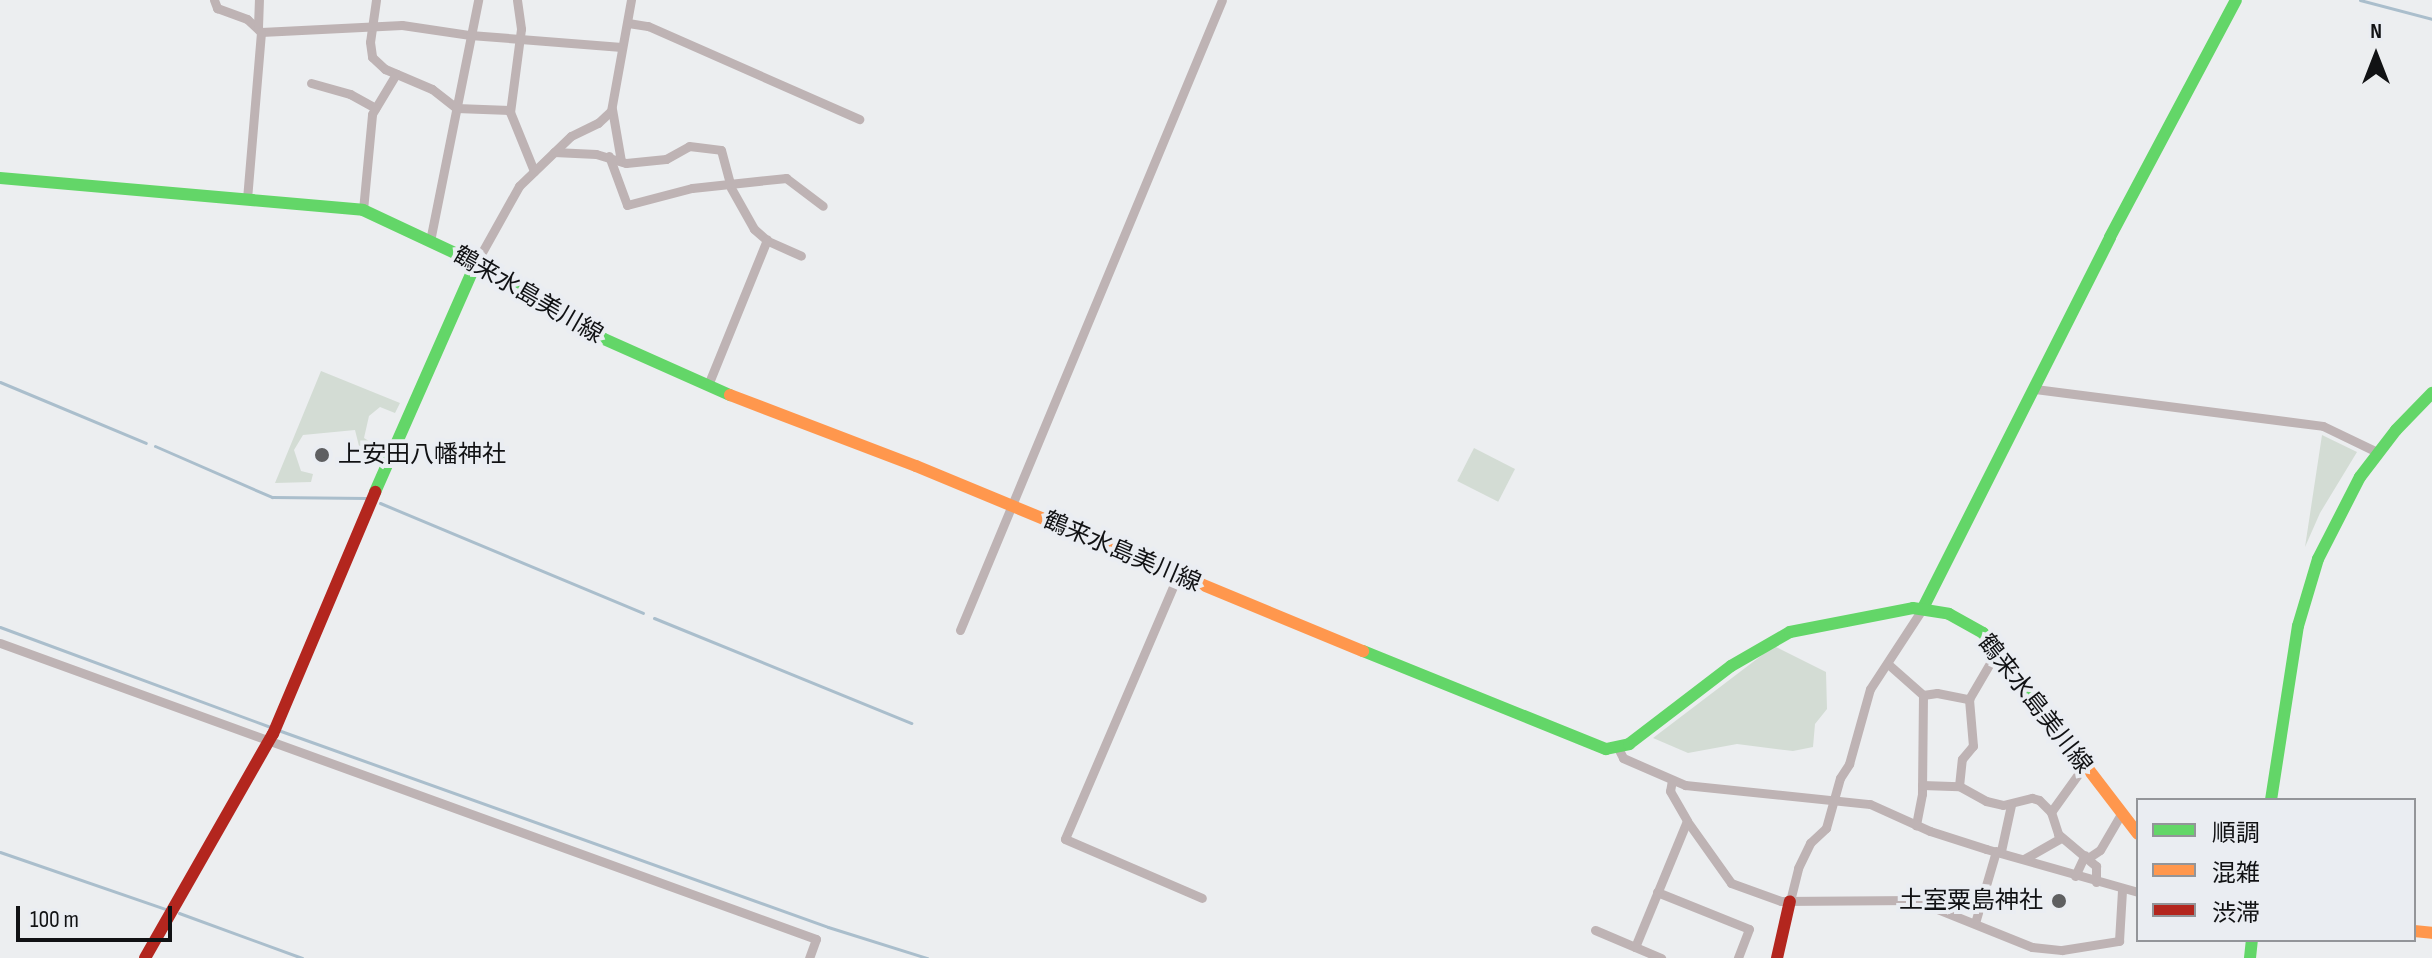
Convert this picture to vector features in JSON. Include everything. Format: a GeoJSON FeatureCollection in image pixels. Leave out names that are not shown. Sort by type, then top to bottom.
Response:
{"type":"FeatureCollection","features":[{"type":"Feature","properties":{"kind":"main road"},"geometry":{"type":"LineString","coordinates":[[1923,608],[2110,237],[2236,0]]}},
{"type":"Feature","properties":{"kind":"main road","name":"鶴来水島美川線"},"geometry":{"type":"LineString","coordinates":[[0,178],[363,210],[476,263],[604,339],[708,385],[1012,506],[1572,738],[1606,749],[1618,748],[1661,722],[1731,666],[1780,636],[1825,623],[1923,608],[1967,623],[1983,633],[2136,832]]}},
{"type":"Feature","properties":{"kind":"main road"},"geometry":{"type":"LineString","coordinates":[[145,958],[273,734],[433,354],[476,263]]}},
{"type":"Feature","properties":{"kind":"main road"},"geometry":{"type":"LineString","coordinates":[[2271,798],[2291,666],[2308,589],[2345,504],[2379,453],[2432,393]]}},
{"type":"Feature","properties":{"kind":"main road"},"geometry":{"type":"LineString","coordinates":[[1777,958],[1790,901]]}},
{"type":"Feature","properties":{"kind":"street"},"geometry":{"type":"LineString","coordinates":[[214,0],[217,8],[259,29],[402,25],[470,35],[622,47]]}},
{"type":"Feature","properties":{"kind":"street"},"geometry":{"type":"LineString","coordinates":[[247,199],[259,0]]}},
{"type":"Feature","properties":{"kind":"street"},"geometry":{"type":"LineString","coordinates":[[376,0],[370,42],[372,57],[396,74],[432,89],[456,108],[510,110]]}},
{"type":"Feature","properties":{"kind":"street"},"geometry":{"type":"LineString","coordinates":[[430,241],[478,0]]}},
{"type":"Feature","properties":{"kind":"street"},"geometry":{"type":"LineString","coordinates":[[517,0],[521,18],[510,110],[534,171]]}},
{"type":"Feature","properties":{"kind":"street"},"geometry":{"type":"LineString","coordinates":[[621,161],[611,106],[631,0]]}},
{"type":"Feature","properties":{"kind":"street"},"geometry":{"type":"LineString","coordinates":[[960,630],[1222,0]]}},
{"type":"Feature","properties":{"kind":"street"},"geometry":{"type":"LineString","coordinates":[[628,23],[648,26],[859,119]]}},
{"type":"Feature","properties":{"kind":"street"},"geometry":{"type":"LineString","coordinates":[[363,210],[372,114],[396,74]]}},
{"type":"Feature","properties":{"kind":"street"},"geometry":{"type":"LineString","coordinates":[[311,83],[350,94],[375,108]]}},
{"type":"Feature","properties":{"kind":"street"},"geometry":{"type":"LineString","coordinates":[[476,263],[519,186],[571,136],[598,123],[611,106]]}},
{"type":"Feature","properties":{"kind":"street"},"geometry":{"type":"LineString","coordinates":[[554,152],[609,156],[626,163],[666,159],[689,146],[706,146],[725,153],[729,182],[754,229],[767,240],[801,256]]}},
{"type":"Feature","properties":{"kind":"street"},"geometry":{"type":"LineString","coordinates":[[609,156],[627,205],[729,182],[786,178],[823,206]]}},
{"type":"Feature","properties":{"kind":"street"},"geometry":{"type":"LineString","coordinates":[[708,385],[767,240]]}},
{"type":"Feature","properties":{"kind":"street"},"geometry":{"type":"LineString","coordinates":[[2035,389],[2323,426],[2379,453]]}},
{"type":"Feature","properties":{"kind":"street"},"geometry":{"type":"LineString","coordinates":[[1178,575],[1065,839],[1202,898]]}},
{"type":"Feature","properties":{"kind":"street"},"geometry":{"type":"LineString","coordinates":[[1790,901],[1798,868],[1810,843],[1826,828],[1840,778],[1849,764],[1870,689],[1923,608]]}},
{"type":"Feature","properties":{"kind":"street"},"geometry":{"type":"LineString","coordinates":[[0,643],[273,734],[816,939],[809,958]]}},
{"type":"Feature","properties":{"kind":"street"},"geometry":{"type":"LineString","coordinates":[[1959,786],[1962,759],[1973,746],[1969,699],[1997,651]]}},
{"type":"Feature","properties":{"kind":"street"},"geometry":{"type":"LineString","coordinates":[[1888,664],[1923,695],[1922,785],[1916,825]]}},
{"type":"Feature","properties":{"kind":"street"},"geometry":{"type":"LineString","coordinates":[[1923,695],[1937,693],[1969,699]]}},
{"type":"Feature","properties":{"kind":"street"},"geometry":{"type":"LineString","coordinates":[[1618,748],[1623,758],[1701,789],[1870,804],[1916,825],[2075,876],[2136,892]]}},
{"type":"Feature","properties":{"kind":"street"},"geometry":{"type":"LineString","coordinates":[[2051,812],[2084,766]]}},
{"type":"Feature","properties":{"kind":"street"},"geometry":{"type":"LineString","coordinates":[[1672,780],[1670,791],[1687,821],[1731,883],[1790,901],[1915,900],[2032,947],[2062,950],[2114,943],[2122,933],[2122,890]]}},
{"type":"Feature","properties":{"kind":"street"},"geometry":{"type":"LineString","coordinates":[[1922,785],[1959,786],[1986,801],[2011,805],[2032,798],[2051,812],[2061,838],[2096,866],[2096,882]]}},
{"type":"Feature","properties":{"kind":"street"},"geometry":{"type":"LineString","coordinates":[[1975,923],[2011,805]]}},
{"type":"Feature","properties":{"kind":"street"},"geometry":{"type":"LineString","coordinates":[[2075,876],[2086,856],[2100,850],[2121,814]]}},
{"type":"Feature","properties":{"kind":"street"},"geometry":{"type":"LineString","coordinates":[[1635,947],[1687,821]]}},
{"type":"Feature","properties":{"kind":"street"},"geometry":{"type":"LineString","coordinates":[[2024,859],[2061,838]]}},
{"type":"Feature","properties":{"kind":"street"},"geometry":{"type":"LineString","coordinates":[[1657,892],[1749,929],[1738,958]]}},
{"type":"Feature","properties":{"kind":"street"},"geometry":{"type":"LineString","coordinates":[[1595,930],[1661,958]]}},
{"type":"Feature","properties":{"kind":"shaded area"},"geometry":{"type":"Polygon","coordinates":[[[321,371],[400,403],[395,413],[380,407],[369,416],[364,438],[383,450],[377,457],[360,450],[355,430],[303,435],[294,450],[301,471],[313,474],[311,482],[275,483],[321,371]]]}},
{"type":"Feature","properties":{"kind":"shaded area"},"geometry":{"type":"Polygon","coordinates":[[[2322,435],[2357,452],[2320,513],[2305,547],[2322,435]]]}},
{"type":"Feature","properties":{"kind":"shaded area"},"geometry":{"type":"Polygon","coordinates":[[[1474,448],[1515,469],[1498,502],[1457,481],[1474,448]]]}},
{"type":"Feature","properties":{"kind":"shaded area"},"geometry":{"type":"Polygon","coordinates":[[[1774,646],[1826,672],[1827,709],[1815,724],[1813,747],[1793,751],[1737,744],[1688,753],[1653,738],[1774,646]]]}},
{"type":"Feature","properties":{"kind":"waterway"},"geometry":{"type":"LineString","coordinates":[[2360,0],[2432,19]]}},
{"type":"Feature","properties":{"kind":"waterway"},"geometry":{"type":"LineString","coordinates":[[0,382],[146,443]]}},
{"type":"Feature","properties":{"kind":"waterway"},"geometry":{"type":"LineString","coordinates":[[155,446],[272,497],[366,498]]}},
{"type":"Feature","properties":{"kind":"waterway"},"geometry":{"type":"LineString","coordinates":[[380,503],[643,613]]}},
{"type":"Feature","properties":{"kind":"waterway"},"geometry":{"type":"LineString","coordinates":[[654,618],[911,723]]}},
{"type":"Feature","properties":{"kind":"waterway"},"geometry":{"type":"LineString","coordinates":[[0,627],[271,727]]}},
{"type":"Feature","properties":{"kind":"waterway"},"geometry":{"type":"LineString","coordinates":[[278,730],[828,927],[927,958]]}},
{"type":"Feature","properties":{"kind":"waterway"},"geometry":{"type":"LineString","coordinates":[[0,852],[166,909]]}},
{"type":"Feature","properties":{"kind":"waterway"},"geometry":{"type":"LineString","coordinates":[[179,913],[302,958]]}},
{"type":"Feature","properties":{"kind":"traffic: fast"},"geometry":{"type":"LineString","coordinates":[[1923,608],[2110,237],[2236,0]]}},
{"type":"Feature","properties":{"kind":"traffic: fast"},"geometry":{"type":"LineString","coordinates":[[0,178],[363,210],[476,263],[604,339],[730,395]]}},
{"type":"Feature","properties":{"kind":"traffic: fast"},"geometry":{"type":"LineString","coordinates":[[375,492],[476,263]]}},
{"type":"Feature","properties":{"kind":"traffic: fast"},"geometry":{"type":"LineString","coordinates":[[2271,798],[2298,626],[2318,559],[2360,477],[2396,430],[2432,393]]}},
{"type":"Feature","properties":{"kind":"traffic: fast"},"geometry":{"type":"LineString","coordinates":[[1363,651],[1606,749],[1629,744],[1731,666],[1790,632],[1913,608],[1949,614],[1983,633],[2046,714]]}},
{"type":"Feature","properties":{"kind":"traffic: fast"},"geometry":{"type":"LineString","coordinates":[[2250,958],[2252,942]]}},
{"type":"Feature","properties":{"kind":"traffic: slow"},"geometry":{"type":"LineString","coordinates":[[730,395],[916,466],[1363,651]]}},
{"type":"Feature","properties":{"kind":"traffic: slow"},"geometry":{"type":"LineString","coordinates":[[2046,714],[2136,831]]}},
{"type":"Feature","properties":{"kind":"traffic: slow"},"geometry":{"type":"LineString","coordinates":[[2416,931],[2432,933]]}},
{"type":"Feature","properties":{"kind":"traffic: jam"},"geometry":{"type":"LineString","coordinates":[[145,958],[273,734],[375,492]]}},
{"type":"Feature","properties":{"kind":"traffic: jam"},"geometry":{"type":"LineString","coordinates":[[1777,958],[1790,901]]}},
{"type":"Feature","properties":{"kind":"place","name":"上安田八幡神社"},"geometry":{"type":"Point","coordinates":[322,455]}},
{"type":"Feature","properties":{"kind":"place","name":"土室粟島神社"},"geometry":{"type":"Point","coordinates":[2059,901]}}]}
